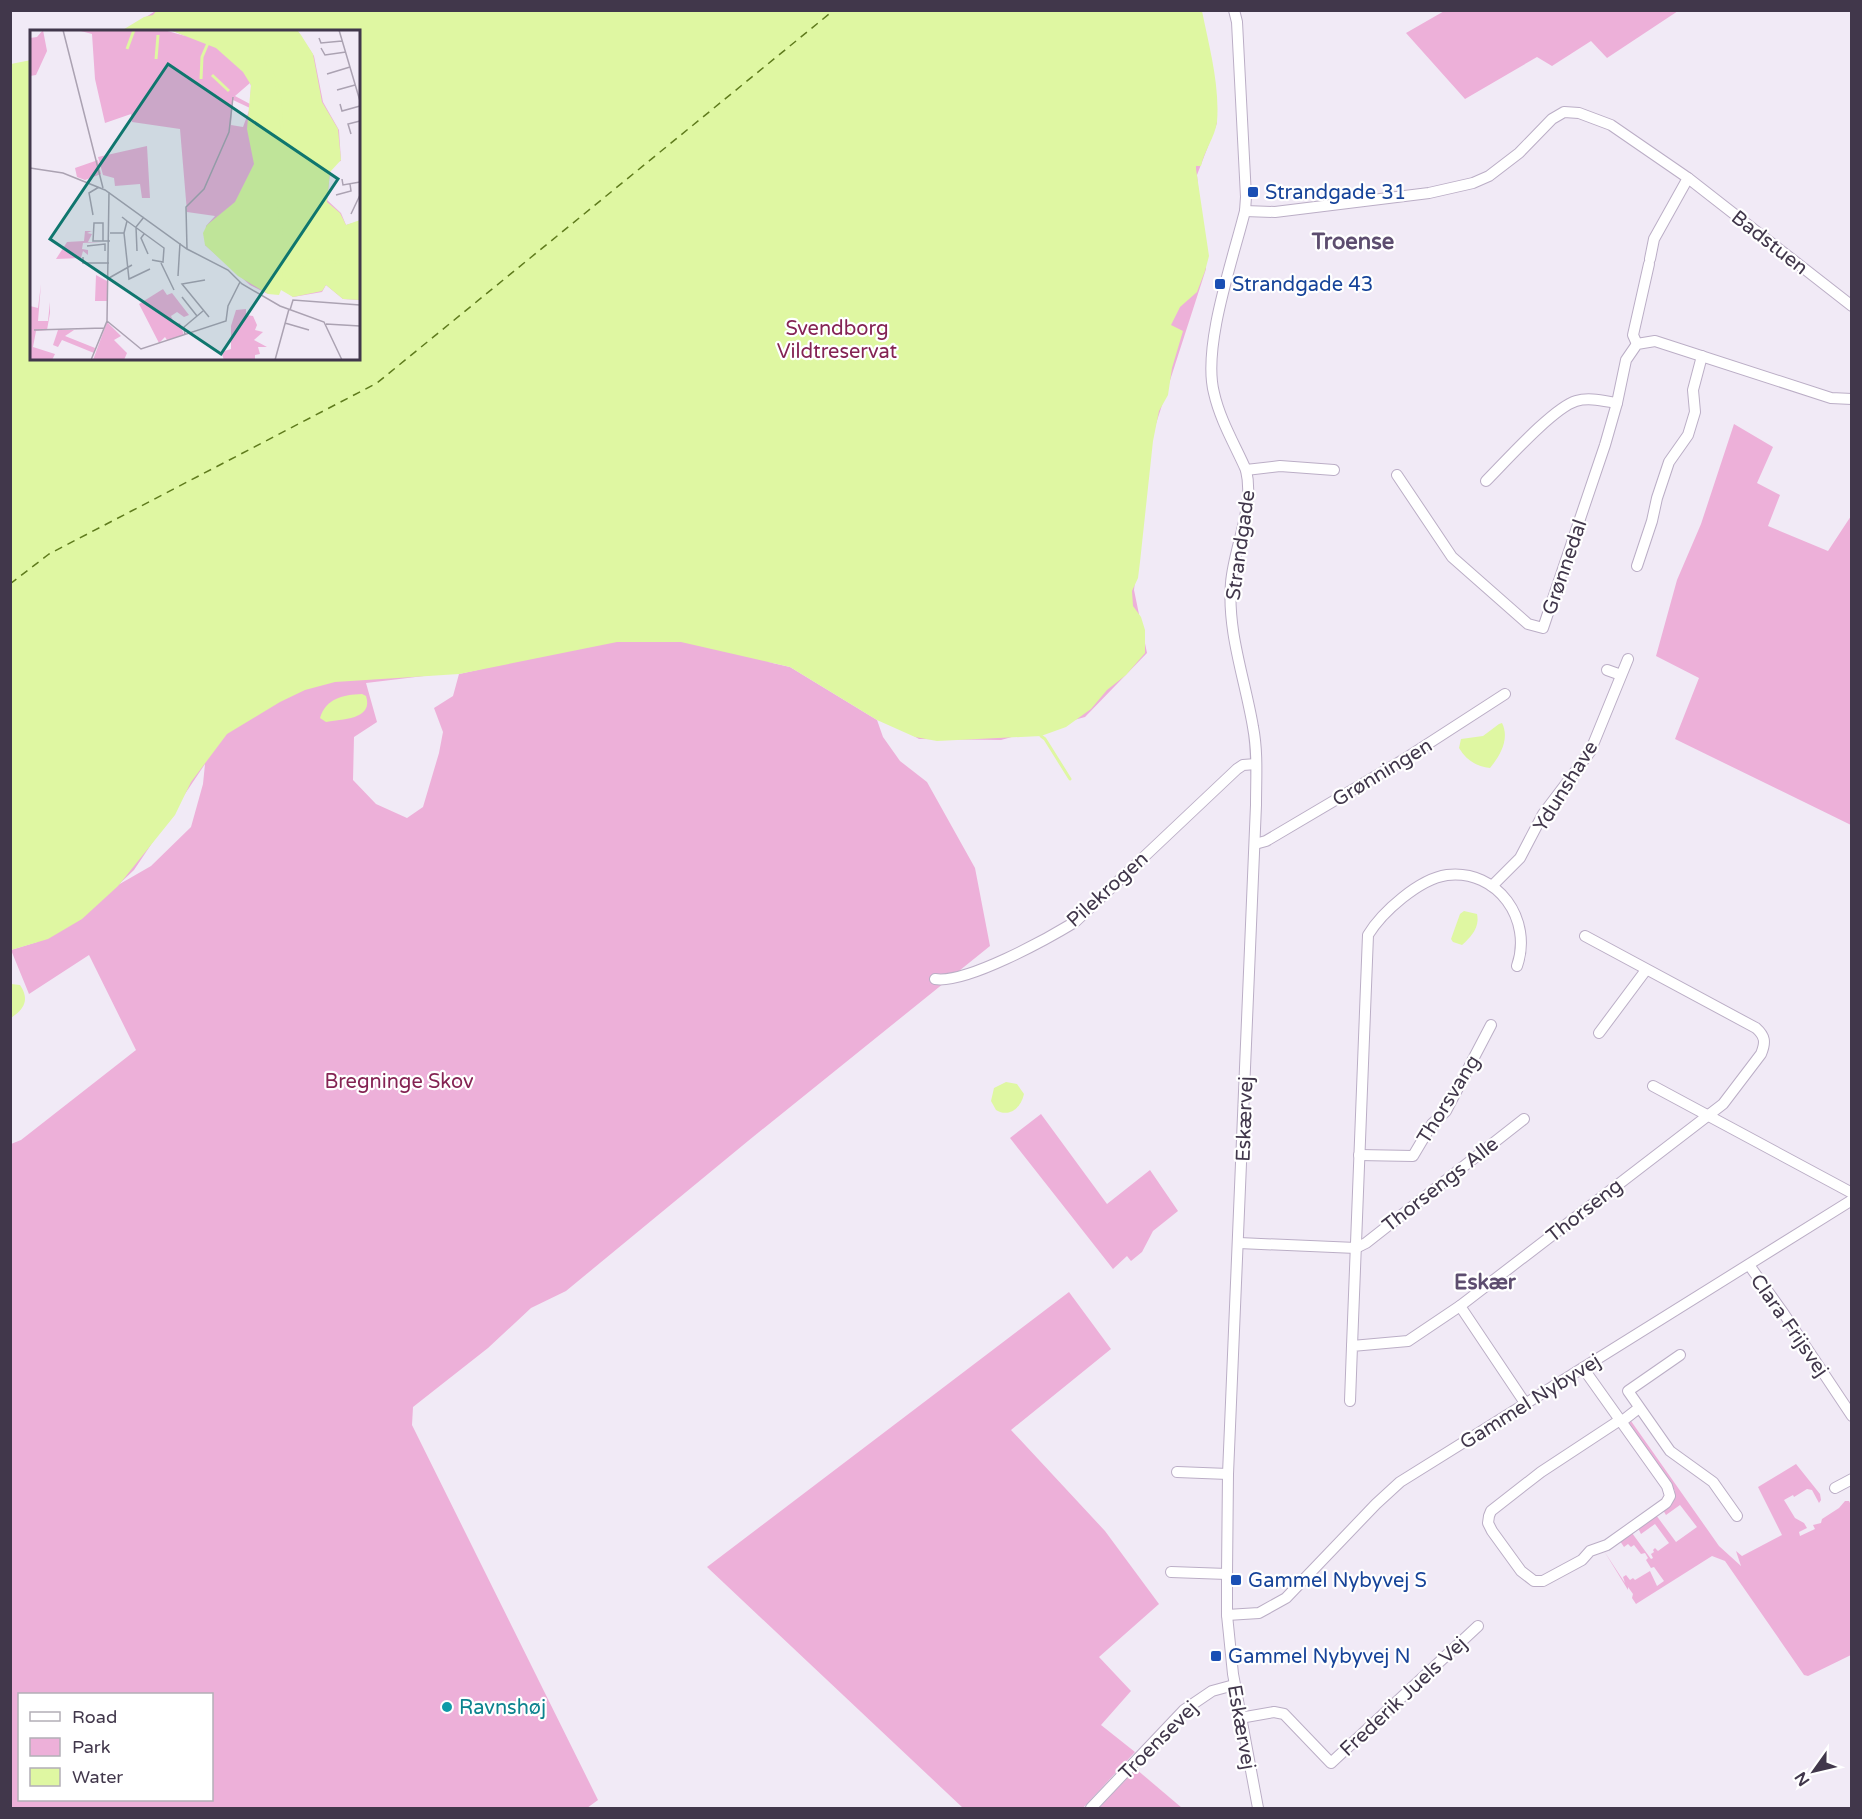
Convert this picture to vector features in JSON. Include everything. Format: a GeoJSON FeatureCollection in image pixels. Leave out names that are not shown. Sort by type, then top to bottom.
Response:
{"type":"FeatureCollection","features":[{"type":"Feature","properties":{"kind":"street","name":"Strandgade"},"geometry":{"type":"LineString","coordinates":[[1234,10],[1237,22],[1245,211],[1220,309],[1211,364],[1217,404],[1249,481],[1249,494],[1233,561],[1230,613],[1252,724],[1256,764]]}},
{"type":"Feature","properties":{"kind":"street","name":"Badstuen"},"geometry":{"type":"LineString","coordinates":[[1245,211],[1275,212],[1385,199],[1429,193],[1473,183],[1489,176],[1519,153],[1552,119],[1564,112],[1579,113],[1611,125],[1688,178],[1851,306]]}},
{"type":"Feature","properties":{"kind":"street","name":"Grønnedal"},"geometry":{"type":"LineString","coordinates":[[1397,475],[1452,557],[1528,624],[1543,628],[1605,445],[1626,360],[1637,345],[1634,335],[1654,239],[1688,178]]}},
{"type":"Feature","properties":{"kind":"street"},"geometry":{"type":"LineString","coordinates":[[1637,345],[1655,341],[1831,398],[1851,399]]}},
{"type":"Feature","properties":{"kind":"street"},"geometry":{"type":"LineString","coordinates":[[1636,566],[1652,522],[1669,462],[1688,435],[1695,412],[1693,390],[1702,356]]}},
{"type":"Feature","properties":{"kind":"street"},"geometry":{"type":"LineString","coordinates":[[1486,481],[1559,410],[1575,401],[1589,399],[1617,403]]}},
{"type":"Feature","properties":{"kind":"street"},"geometry":{"type":"LineString","coordinates":[[1246,470],[1280,466],[1334,470]]}},
{"type":"Feature","properties":{"kind":"street","name":"Ydunshave"},"geometry":{"type":"LineString","coordinates":[[1492,886],[1520,858],[1543,814],[1590,752],[1628,659]]}},
{"type":"Feature","properties":{"kind":"street"},"geometry":{"type":"LineString","coordinates":[[1607,670],[1621,675]]}},
{"type":"Feature","properties":{"kind":"street","name":"Grønningen"},"geometry":{"type":"LineString","coordinates":[[1255,843],[1266,841],[1394,765],[1505,694]]}},
{"type":"Feature","properties":{"kind":"street","name":"Eskærvej"},"geometry":{"type":"LineString","coordinates":[[1256,764],[1255,843],[1228,1474],[1227,1615],[1234,1685],[1258,1809]]}},
{"type":"Feature","properties":{"kind":"street","name":"Pilekrogen"},"geometry":{"type":"LineString","coordinates":[[935,979],[957,978],[996,962],[1075,922],[1237,769],[1243,765],[1256,764]]}},
{"type":"Feature","properties":{"kind":"street"},"geometry":{"type":"LineString","coordinates":[[1350,1401],[1368,935],[1375,924],[1414,888],[1435,878],[1459,874],[1482,880],[1509,902],[1519,922],[1522,945],[1517,966]]}},
{"type":"Feature","properties":{"kind":"street"},"geometry":{"type":"LineString","coordinates":[[1585,936],[1646,970],[1599,1033]]}},
{"type":"Feature","properties":{"kind":"street","name":"Thorseng"},"geometry":{"type":"LineString","coordinates":[[1352,1346],[1408,1341],[1460,1306],[1723,1104],[1761,1054],[1765,1044],[1764,1035],[1756,1028],[1646,970]]}},
{"type":"Feature","properties":{"kind":"street","name":"Thorsvang"},"geometry":{"type":"LineString","coordinates":[[1359,1155],[1413,1156],[1432,1124],[1446,1111],[1491,1025]]}},
{"type":"Feature","properties":{"kind":"street"},"geometry":{"type":"LineString","coordinates":[[1653,1086],[1851,1193]]}},
{"type":"Feature","properties":{"kind":"street","name":"Thorsengs Alle"},"geometry":{"type":"LineString","coordinates":[[1356,1248],[1366,1243],[1524,1119]]}},
{"type":"Feature","properties":{"kind":"street","name":"Gammel Nybyvej"},"geometry":{"type":"LineString","coordinates":[[1227,1615],[1259,1613],[1286,1598],[1388,1492],[1851,1200]]}},
{"type":"Feature","properties":{"kind":"street"},"geometry":{"type":"LineString","coordinates":[[1239,1243],[1356,1248]]}},
{"type":"Feature","properties":{"kind":"street","name":"Clara Frijsvej"},"geometry":{"type":"LineString","coordinates":[[1749,1264],[1851,1416]]}},
{"type":"Feature","properties":{"kind":"street"},"geometry":{"type":"LineString","coordinates":[[1460,1306],[1526,1404]]}},
{"type":"Feature","properties":{"kind":"street"},"geometry":{"type":"LineString","coordinates":[[1680,1355],[1628,1391],[1670,1451],[1713,1482],[1737,1516]]}},
{"type":"Feature","properties":{"kind":"street"},"geometry":{"type":"LineString","coordinates":[[1583,1368],[1620,1421],[1667,1486],[1669,1498],[1607,1545],[1587,1553],[1582,1560],[1543,1581],[1530,1580],[1492,1531],[1488,1523],[1491,1511],[1541,1472],[1620,1421],[1639,1408]]}},
{"type":"Feature","properties":{"kind":"street"},"geometry":{"type":"LineString","coordinates":[[1177,1472],[1228,1474]]}},
{"type":"Feature","properties":{"kind":"street"},"geometry":{"type":"LineString","coordinates":[[1835,1488],[1851,1479]]}},
{"type":"Feature","properties":{"kind":"street"},"geometry":{"type":"LineString","coordinates":[[1171,1572],[1227,1574]]}},
{"type":"Feature","properties":{"kind":"street","name":"Frederik Juels Vej"},"geometry":{"type":"LineString","coordinates":[[1240,1718],[1274,1712],[1284,1714],[1331,1763],[1478,1626]]}},
{"type":"Feature","properties":{"kind":"street","name":"Troensevej"},"geometry":{"type":"LineString","coordinates":[[1091,1809],[1184,1710],[1212,1691],[1234,1685]]}},
{"type":"Feature","properties":{"kind":"green space","name":"Bregninge Skov"},"geometry":{"type":"Polygon","coordinates":[[[157,10],[1198,11],[1217,123],[1197,175],[1206,269],[1153,433],[1134,590],[1147,653],[1085,717],[1001,740],[919,739],[793,665],[768,662],[790,667],[877,720],[883,737],[900,761],[927,782],[975,868],[990,946],[566,1291],[531,1308],[488,1348],[413,1407],[412,1425],[598,1800],[587,1808],[11,1808],[11,1144],[21,1140],[136,1050],[89,955],[29,994],[11,950],[37,942],[10,66],[30,331],[30,360],[360,360],[360,30],[126,30],[157,10]],[[482,669],[366,683],[377,722],[354,737],[353,780],[376,804],[407,818],[423,807],[443,732],[434,708],[453,696],[459,674],[482,669]],[[205,764],[134,870],[118,885],[151,866],[191,827],[203,784],[205,764]]]}},
{"type":"Feature","properties":{"kind":"green space"},"geometry":{"type":"Polygon","coordinates":[[[1446,10],[1678,11],[1607,58],[1591,41],[1552,66],[1537,57],[1465,99],[1406,33],[1446,10]]]}},
{"type":"Feature","properties":{"kind":"green space"},"geometry":{"type":"Polygon","coordinates":[[[1734,424],[1773,447],[1757,483],[1780,495],[1768,526],[1828,551],[1851,516],[1851,825],[1675,739],[1699,678],[1656,656],[1677,580],[1701,524],[1734,424]]]}},
{"type":"Feature","properties":{"kind":"green space"},"geometry":{"type":"Polygon","coordinates":[[[1041,1114],[1107,1204],[1150,1170],[1178,1211],[1153,1231],[1142,1252],[1131,1261],[1127,1256],[1113,1269],[1010,1138],[1041,1114]]]}},
{"type":"Feature","properties":{"kind":"green space"},"geometry":{"type":"Polygon","coordinates":[[[1069,1292],[1111,1349],[1011,1430],[1105,1531],[1159,1604],[1099,1657],[1131,1691],[1101,1725],[1135,1752],[1083,1808],[963,1808],[707,1567],[1069,1292]]]}},
{"type":"Feature","properties":{"kind":"green space"},"geometry":{"type":"Polygon","coordinates":[[[1631,1421],[1719,1546],[1741,1566],[1736,1551],[1742,1556],[1782,1535],[1758,1487],[1796,1464],[1820,1494],[1821,1500],[1819,1503],[1812,1490],[1807,1489],[1784,1500],[1795,1518],[1804,1523],[1807,1528],[1799,1532],[1800,1536],[1815,1529],[1813,1525],[1821,1523],[1822,1519],[1839,1508],[1845,1501],[1849,1501],[1851,1505],[1851,1655],[1808,1676],[1804,1675],[1725,1561],[1712,1556],[1636,1604],[1632,1598],[1633,1594],[1628,1587],[1628,1590],[1604,1551],[1625,1583],[1623,1577],[1626,1575],[1630,1580],[1633,1578],[1635,1580],[1650,1571],[1657,1586],[1664,1581],[1654,1567],[1651,1568],[1645,1553],[1641,1554],[1634,1545],[1631,1547],[1628,1544],[1624,1547],[1620,1541],[1632,1533],[1651,1559],[1655,1548],[1658,1551],[1669,1543],[1655,1524],[1641,1534],[1638,1528],[1656,1515],[1676,1542],[1697,1527],[1680,1505],[1666,1515],[1663,1510],[1675,1497],[1675,1491],[1629,1424],[1631,1421]]]}},
{"type":"Feature","properties":{"kind":"green space"},"geometry":{"type":"Polygon","coordinates":[[[1136,1769],[1182,1808],[1099,1808],[1136,1769]]]}},
{"type":"Feature","properties":{"kind":"water","name":"Svendborg Vildtreservat"},"geometry":{"type":"Polygon","coordinates":[[[157,10],[1202,11],[1213,66],[1218,108],[1214,133],[1201,166],[1196,166],[1209,256],[1197,292],[1180,307],[1171,325],[1183,331],[1172,368],[1168,395],[1159,411],[1153,441],[1138,578],[1132,591],[1133,606],[1141,617],[1145,630],[1145,653],[1091,709],[1066,727],[1041,736],[937,741],[915,737],[877,720],[790,667],[681,642],[617,642],[459,674],[335,682],[305,690],[280,702],[227,734],[191,782],[175,815],[118,886],[82,919],[48,939],[11,950],[11,64],[30,60],[30,360],[360,360],[360,30],[123,30],[144,17],[153,15],[157,10]]]}},
{"type":"Feature","properties":{"kind":"water"},"geometry":{"type":"Polygon","coordinates":[[[362,694],[366,696],[367,704],[361,714],[326,722],[320,718],[326,706],[336,699],[362,694]]]}},
{"type":"Feature","properties":{"kind":"water"},"geometry":{"type":"Polygon","coordinates":[[[1502,723],[1504,741],[1500,753],[1490,768],[1472,762],[1459,748],[1461,739],[1483,736],[1502,723]]]}},
{"type":"Feature","properties":{"kind":"water"},"geometry":{"type":"Polygon","coordinates":[[[1464,911],[1477,914],[1478,919],[1474,931],[1462,945],[1451,939],[1460,914],[1464,911]]]}},
{"type":"Feature","properties":{"kind":"water"},"geometry":{"type":"Polygon","coordinates":[[[11,984],[20,985],[25,1000],[22,1008],[11,1018],[11,984]]]}},
{"type":"Feature","properties":{"kind":"water"},"geometry":{"type":"Polygon","coordinates":[[[1006,1082],[1017,1084],[1024,1094],[1020,1104],[1014,1110],[1005,1113],[996,1110],[991,1101],[994,1088],[1006,1082]]]}},
{"type":"Feature","properties":{"kind":"waterway"},"geometry":{"type":"LineString","coordinates":[[1041,736],[1070,779]]}},
{"type":"Feature","properties":{"kind":"ferry route"},"geometry":{"type":"LineString","coordinates":[[10,584],[49,554],[377,383],[834,10]]}},
{"type":"Feature","properties":{"kind":"place","name":"Strandgade 31"},"geometry":{"type":"Point","coordinates":[1253,192]}},
{"type":"Feature","properties":{"kind":"place","name":"Strandgade 43"},"geometry":{"type":"Point","coordinates":[1220,284]}},
{"type":"Feature","properties":{"kind":"place","name":"Gammel Nybyvej S"},"geometry":{"type":"Point","coordinates":[1236,1580]}},
{"type":"Feature","properties":{"kind":"place","name":"Gammel Nybyvej N"},"geometry":{"type":"Point","coordinates":[1216,1656]}},
{"type":"Feature","properties":{"kind":"place","name":"Ravnshøj"},"geometry":{"type":"Point","coordinates":[447,1707]}},
{"type":"Feature","properties":{"kind":"district","name":"Troense"},"geometry":{"type":"Point","coordinates":[1353,241]}},
{"type":"Feature","properties":{"kind":"district","name":"Eskær"},"geometry":{"type":"Point","coordinates":[1485,1282]}}]}
